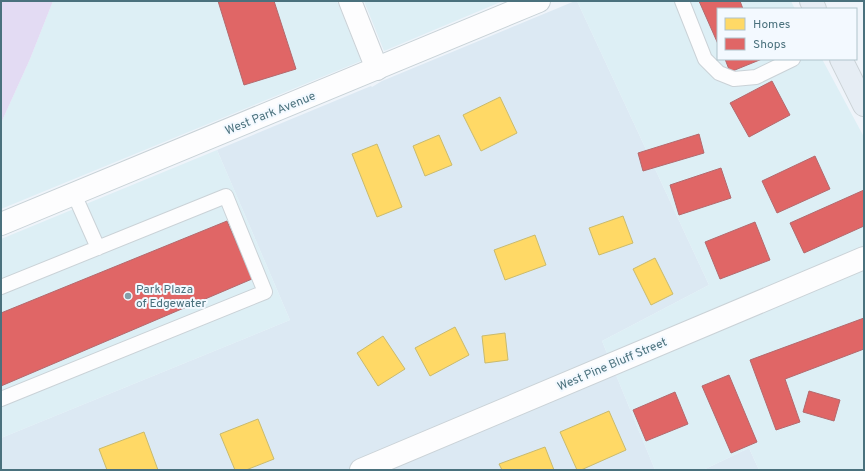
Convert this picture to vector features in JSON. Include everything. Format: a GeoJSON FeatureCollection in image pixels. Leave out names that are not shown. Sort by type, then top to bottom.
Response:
{"type":"FeatureCollection","features":[{"type":"Feature","properties":{"kind":"main road"},"geometry":{"type":"LineString","coordinates":[[841,60],[864,105]]}},
{"type":"Feature","properties":{"kind":"street"},"geometry":{"type":"LineString","coordinates":[[350,1],[377,69]]}},
{"type":"Feature","properties":{"kind":"street","name":"West Park Avenue"},"geometry":{"type":"LineString","coordinates":[[1,224],[377,69],[535,2]]}},
{"type":"Feature","properties":{"kind":"street","name":"West Pine Bluff Street"},"geometry":{"type":"LineString","coordinates":[[361,470],[864,258]]}},
{"type":"Feature","properties":{"kind":"lane"},"geometry":{"type":"LineString","coordinates":[[682,1],[705,59],[719,73],[734,79],[756,77],[791,60]]}},
{"type":"Feature","properties":{"kind":"lane"},"geometry":{"type":"LineString","coordinates":[[74,194],[98,248]]}},
{"type":"Feature","properties":{"kind":"lane"},"geometry":{"type":"LineString","coordinates":[[1,287],[226,196],[265,292],[1,399]]}},
{"type":"Feature","properties":{"kind":"shaded area"},"geometry":{"type":"Polygon","coordinates":[[[1,1],[53,1],[30,59],[1,123],[1,1]]]}},
{"type":"Feature","properties":{"kind":"shaded area"},"geometry":{"type":"Polygon","coordinates":[[[53,1],[337,1],[361,61],[1,209],[1,123],[30,59],[53,1]]]}},
{"type":"Feature","properties":{"kind":"shaded area"},"geometry":{"type":"Polygon","coordinates":[[[364,1],[503,1],[384,51],[364,1]]]}},
{"type":"Feature","properties":{"kind":"shaded area"},"geometry":{"type":"Polygon","coordinates":[[[577,1],[709,285],[602,341],[655,470],[1,470],[1,438],[290,320],[217,150],[371,86],[372,87],[382,81],[577,1]]]}},
{"type":"Feature","properties":{"kind":"shaded area"},"geometry":{"type":"Polygon","coordinates":[[[577,1],[791,1],[794,8],[717,8],[717,60],[823,60],[864,137],[864,470],[759,470],[749,448],[703,470],[655,470],[602,341],[709,285],[577,1]]]}},
{"type":"Feature","properties":{"kind":"shaded area"},"geometry":{"type":"Polygon","coordinates":[[[217,150],[290,320],[1,438],[1,239],[217,150]]]}},
{"type":"Feature","properties":{"kind":"shaded area"},"geometry":{"type":"Polygon","coordinates":[[[749,448],[759,470],[703,470],[749,448]]]}},
{"type":"Feature","properties":{"kind":"building: Homes"},"geometry":{"type":"Polygon","coordinates":[[[500,97],[517,133],[481,151],[463,115],[500,97]]]}},
{"type":"Feature","properties":{"kind":"building: Homes"},"geometry":{"type":"Polygon","coordinates":[[[439,135],[452,165],[425,176],[413,146],[439,135]]]}},
{"type":"Feature","properties":{"kind":"building: Homes"},"geometry":{"type":"Polygon","coordinates":[[[377,144],[402,207],[377,217],[352,154],[377,144]]]}},
{"type":"Feature","properties":{"kind":"building: Homes"},"geometry":{"type":"Polygon","coordinates":[[[623,216],[633,243],[599,255],[589,228],[623,216]]]}},
{"type":"Feature","properties":{"kind":"building: Homes"},"geometry":{"type":"Polygon","coordinates":[[[535,235],[546,265],[505,280],[494,250],[535,235]]]}},
{"type":"Feature","properties":{"kind":"building: Homes"},"geometry":{"type":"Polygon","coordinates":[[[655,258],[673,294],[651,305],[633,269],[655,258]]]}},
{"type":"Feature","properties":{"kind":"building: Homes"},"geometry":{"type":"Polygon","coordinates":[[[455,327],[469,355],[430,376],[415,348],[455,327]]]}},
{"type":"Feature","properties":{"kind":"building: Homes"},"geometry":{"type":"Polygon","coordinates":[[[505,333],[508,360],[485,363],[482,336],[505,333]]]}},
{"type":"Feature","properties":{"kind":"building: Homes"},"geometry":{"type":"Polygon","coordinates":[[[383,336],[405,369],[378,386],[357,353],[383,336]]]}},
{"type":"Feature","properties":{"kind":"building: Homes"},"geometry":{"type":"Polygon","coordinates":[[[609,411],[626,450],[581,470],[577,470],[560,432],[609,411]]]}},
{"type":"Feature","properties":{"kind":"building: Homes"},"geometry":{"type":"Polygon","coordinates":[[[258,419],[274,459],[246,470],[235,470],[220,434],[258,419]]]}},
{"type":"Feature","properties":{"kind":"building: Homes"},"geometry":{"type":"Polygon","coordinates":[[[144,432],[158,470],[107,470],[99,449],[144,432]]]}},
{"type":"Feature","properties":{"kind":"building: Homes"},"geometry":{"type":"Polygon","coordinates":[[[545,447],[554,470],[502,470],[499,464],[545,447]]]}},
{"type":"Feature","properties":{"kind":"building: Shops"},"geometry":{"type":"Polygon","coordinates":[[[218,1],[274,1],[296,69],[244,85],[218,1]]]}},
{"type":"Feature","properties":{"kind":"building: Shops"},"geometry":{"type":"Polygon","coordinates":[[[699,1],[740,1],[743,8],[717,8],[717,42],[699,1]]]}},
{"type":"Feature","properties":{"kind":"building: Shops"},"geometry":{"type":"Polygon","coordinates":[[[725,60],[760,60],[730,72],[725,60]]]}},
{"type":"Feature","properties":{"kind":"building: Shops"},"geometry":{"type":"Polygon","coordinates":[[[772,81],[790,115],[749,137],[730,103],[772,81]]]}},
{"type":"Feature","properties":{"kind":"building: Shops"},"geometry":{"type":"Polygon","coordinates":[[[699,134],[704,153],[643,171],[638,153],[699,134]]]}},
{"type":"Feature","properties":{"kind":"building: Shops"},"geometry":{"type":"Polygon","coordinates":[[[815,156],[830,189],[777,213],[762,181],[815,156]]]}},
{"type":"Feature","properties":{"kind":"building: Shops"},"geometry":{"type":"Polygon","coordinates":[[[721,168],[731,198],[679,215],[670,185],[721,168]]]}},
{"type":"Feature","properties":{"kind":"building: Shops"},"geometry":{"type":"Polygon","coordinates":[[[864,190],[864,226],[804,253],[790,223],[864,190]]]}},
{"type":"Feature","properties":{"kind":"building: Shops","name":"Park Plaza of Edgewater"},"geometry":{"type":"Polygon","coordinates":[[[227,221],[252,279],[1,386],[1,313],[227,221]]]}},
{"type":"Feature","properties":{"kind":"building: Shops"},"geometry":{"type":"Polygon","coordinates":[[[755,222],[770,260],[720,279],[705,242],[755,222]]]}},
{"type":"Feature","properties":{"kind":"building: Shops"},"geometry":{"type":"Polygon","coordinates":[[[864,318],[864,349],[785,379],[800,422],[776,430],[750,360],[864,318]]]}},
{"type":"Feature","properties":{"kind":"building: Shops"},"geometry":{"type":"Polygon","coordinates":[[[729,375],[757,442],[731,453],[702,386],[729,375]]]}},
{"type":"Feature","properties":{"kind":"building: Shops"},"geometry":{"type":"Polygon","coordinates":[[[809,391],[840,400],[834,421],[803,412],[809,391]]]}},
{"type":"Feature","properties":{"kind":"building: Shops"},"geometry":{"type":"Polygon","coordinates":[[[675,392],[688,424],[646,441],[633,410],[675,392]]]}},
{"type":"Feature","properties":{"kind":"place","name":"Park Plaza of Edgewater"},"geometry":{"type":"Point","coordinates":[128,296]}}]}
